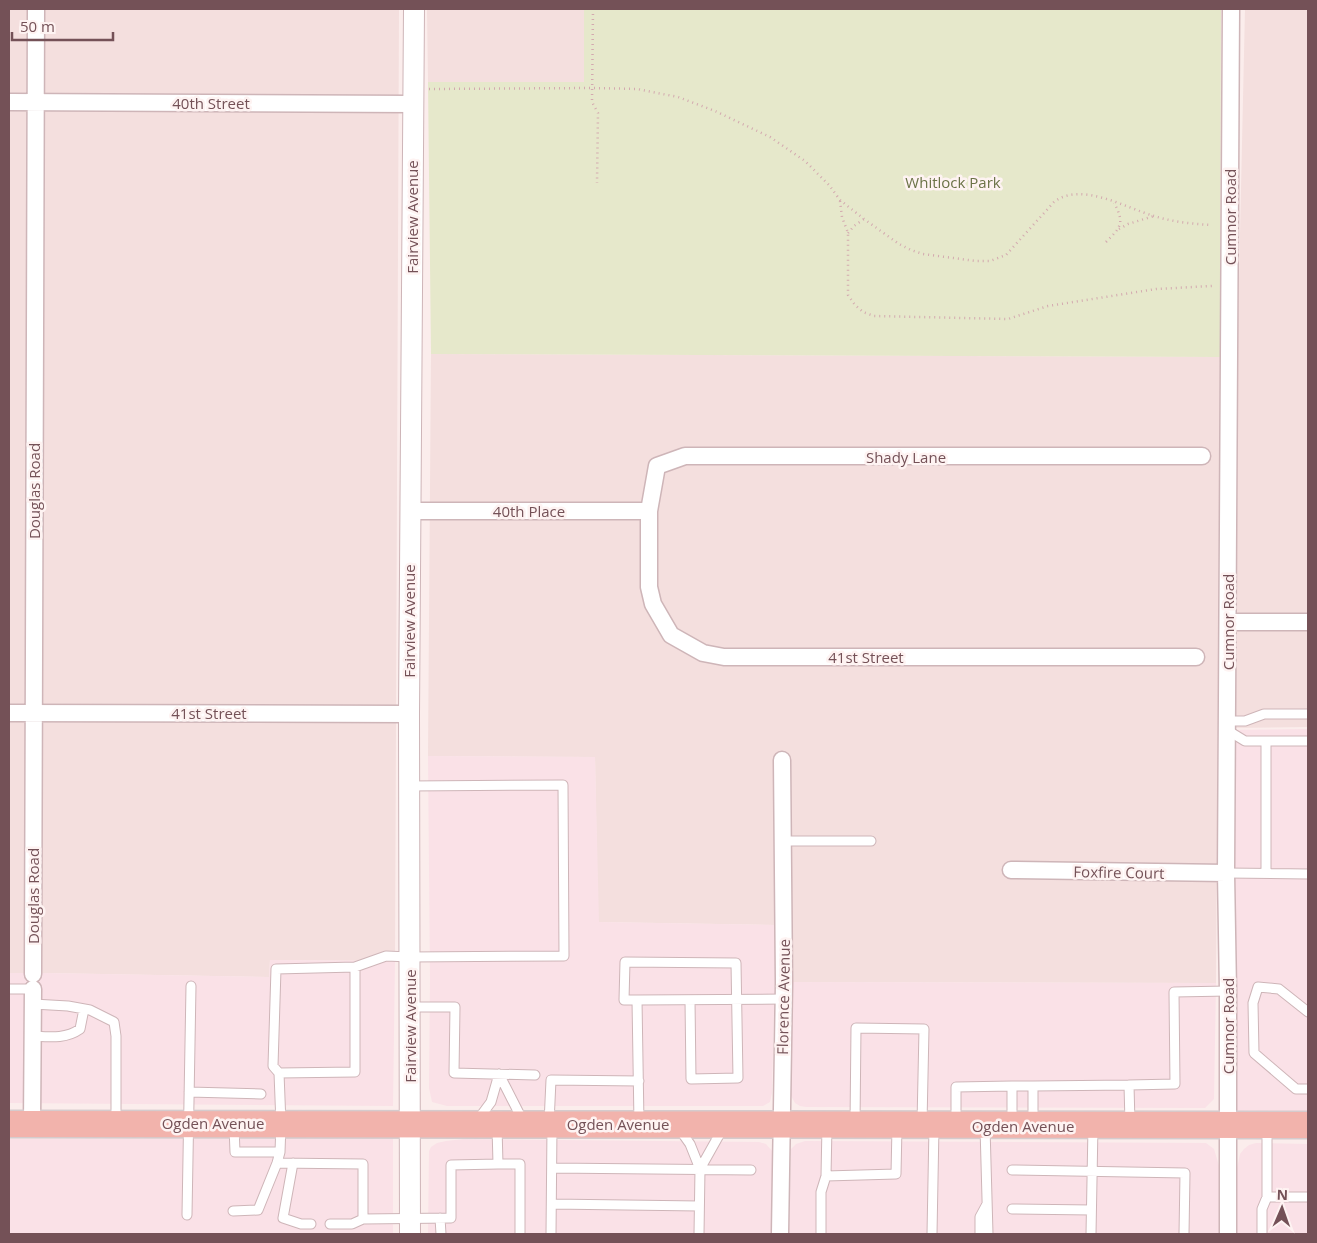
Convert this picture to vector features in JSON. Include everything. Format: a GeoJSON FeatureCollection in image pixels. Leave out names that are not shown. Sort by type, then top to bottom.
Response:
{"type":"FeatureCollection","features":[{"type":"Feature","properties":{"kind":"main road","name":"Ogden Avenue"},"geometry":{"type":"LineString","coordinates":[[20,1124],[1308,1125]]}},
{"type":"Feature","properties":{"kind":"street","name":"Douglas Road"},"geometry":{"type":"LineString","coordinates":[[20,1124],[33,1036],[36,9]]}},
{"type":"Feature","properties":{"kind":"street","name":"Fairview Avenue"},"geometry":{"type":"LineString","coordinates":[[410,1226],[409,714],[414,9]]}},
{"type":"Feature","properties":{"kind":"street","name":"Cumnor Road"},"geometry":{"type":"LineString","coordinates":[[1228,1234],[1226,873],[1231,9]]}},
{"type":"Feature","properties":{"kind":"street","name":"40th Street"},"geometry":{"type":"LineString","coordinates":[[9,102],[413,104]]}},
{"type":"Feature","properties":{"kind":"street","name":"Shady Lane"},"geometry":{"type":"LineString","coordinates":[[649,511],[657,466],[686,456],[1202,456]]}},
{"type":"Feature","properties":{"kind":"street","name":"40th Place"},"geometry":{"type":"LineString","coordinates":[[410,511],[649,511]]}},
{"type":"Feature","properties":{"kind":"street","name":"41st Street"},"geometry":{"type":"LineString","coordinates":[[649,511],[649,587],[653,604],[671,635],[703,653],[731,657],[1196,657]]}},
{"type":"Feature","properties":{"kind":"street"},"geometry":{"type":"LineString","coordinates":[[1228,622],[1308,622]]}},
{"type":"Feature","properties":{"kind":"street","name":"41st Street"},"geometry":{"type":"LineString","coordinates":[[9,713],[409,714]]}},
{"type":"Feature","properties":{"kind":"street","name":"Florence Avenue"},"geometry":{"type":"LineString","coordinates":[[780,1234],[784,999],[782,760]]}},
{"type":"Feature","properties":{"kind":"street","name":"Foxfire Court"},"geometry":{"type":"LineString","coordinates":[[1011,870],[1226,873]]}},
{"type":"Feature","properties":{"kind":"lane"},"geometry":{"type":"LineString","coordinates":[[1227,725],[1264,714],[1308,714]]}},
{"type":"Feature","properties":{"kind":"lane"},"geometry":{"type":"LineString","coordinates":[[1227,725],[1245,741],[1308,741]]}},
{"type":"Feature","properties":{"kind":"lane"},"geometry":{"type":"LineString","coordinates":[[1266,742],[1266,873]]}},
{"type":"Feature","properties":{"kind":"lane"},"geometry":{"type":"LineString","coordinates":[[232,1211],[258,1210],[280,1152],[279,1073],[273,1066],[276,969],[355,967],[386,956],[564,956],[563,785],[409,786]]}},
{"type":"Feature","properties":{"kind":"lane"},"geometry":{"type":"LineString","coordinates":[[783,840],[871,841]]}},
{"type":"Feature","properties":{"kind":"lane"},"geometry":{"type":"LineString","coordinates":[[1226,873],[1308,874]]}},
{"type":"Feature","properties":{"kind":"lane"},"geometry":{"type":"LineString","coordinates":[[690,1000],[691,1079],[738,1078],[737,999],[736,963],[625,962],[624,1000],[690,1000],[737,999],[784,999]]}},
{"type":"Feature","properties":{"kind":"lane"},"geometry":{"type":"LineString","coordinates":[[279,1073],[355,1072],[355,967]]}},
{"type":"Feature","properties":{"kind":"lane"},"geometry":{"type":"LineString","coordinates":[[187,1215],[191,986]]}},
{"type":"Feature","properties":{"kind":"lane"},"geometry":{"type":"LineString","coordinates":[[1308,1012],[1279,989],[1258,988],[1253,1004],[1254,1053],[1296,1089],[1308,1088]]}},
{"type":"Feature","properties":{"kind":"lane"},"geometry":{"type":"LineString","coordinates":[[9,989],[33,989],[68,1006],[90,1010],[114,1022],[116,1036],[116,1124]]}},
{"type":"Feature","properties":{"kind":"lane"},"geometry":{"type":"LineString","coordinates":[[937,1125],[956,1087],[1175,1084],[1174,992],[1228,991]]}},
{"type":"Feature","properties":{"kind":"lane"},"geometry":{"type":"LineString","coordinates":[[637,1000],[639,1124]]}},
{"type":"Feature","properties":{"kind":"lane"},"geometry":{"type":"LineString","coordinates":[[410,1007],[455,1007],[454,1074],[534,1075]]}},
{"type":"Feature","properties":{"kind":"lane"},"geometry":{"type":"LineString","coordinates":[[33,1036],[58,1038],[74,1034],[80,1029],[84,1009]]}},
{"type":"Feature","properties":{"kind":"lane"},"geometry":{"type":"LineString","coordinates":[[855,1125],[856,1028],[924,1029],[937,1125],[932,1234]]}},
{"type":"Feature","properties":{"kind":"lane"},"geometry":{"type":"LineString","coordinates":[[498,1164],[486,1123],[499,1074]]}},
{"type":"Feature","properties":{"kind":"lane"},"geometry":{"type":"LineString","coordinates":[[499,1074],[542,1124]]}},
{"type":"Feature","properties":{"kind":"lane"},"geometry":{"type":"LineString","coordinates":[[551,1234],[552,1168],[542,1124],[550,1080],[639,1081]]}},
{"type":"Feature","properties":{"kind":"lane"},"geometry":{"type":"LineString","coordinates":[[1130,1085],[1130,1126]]}},
{"type":"Feature","properties":{"kind":"lane"},"geometry":{"type":"LineString","coordinates":[[1012,1086],[1023,1126]]}},
{"type":"Feature","properties":{"kind":"lane"},"geometry":{"type":"LineString","coordinates":[[1023,1126],[1033,1086]]}},
{"type":"Feature","properties":{"kind":"lane"},"geometry":{"type":"LineString","coordinates":[[189,1092],[261,1094]]}},
{"type":"Feature","properties":{"kind":"lane"},"geometry":{"type":"LineString","coordinates":[[234,1123],[235,1152],[280,1152]]}},
{"type":"Feature","properties":{"kind":"lane"},"geometry":{"type":"LineString","coordinates":[[676,1124],[690,1144],[700,1169],[699,1234]]}},
{"type":"Feature","properties":{"kind":"lane"},"geometry":{"type":"LineString","coordinates":[[700,1169],[724,1125]]}},
{"type":"Feature","properties":{"kind":"lane"},"geometry":{"type":"LineString","coordinates":[[826,1176],[896,1174],[896,1125]]}},
{"type":"Feature","properties":{"kind":"lane"},"geometry":{"type":"LineString","coordinates":[[1262,1234],[1262,1209],[1267,1197],[1267,1125]]}},
{"type":"Feature","properties":{"kind":"lane"},"geometry":{"type":"LineString","coordinates":[[821,1234],[821,1192],[826,1176],[827,1126]]}},
{"type":"Feature","properties":{"kind":"lane"},"geometry":{"type":"LineString","coordinates":[[985,1126],[988,1234]]}},
{"type":"Feature","properties":{"kind":"lane"},"geometry":{"type":"LineString","coordinates":[[1091,1234],[1093,1126]]}},
{"type":"Feature","properties":{"kind":"lane"},"geometry":{"type":"LineString","coordinates":[[277,1163],[363,1164],[363,1219]]}},
{"type":"Feature","properties":{"kind":"lane"},"geometry":{"type":"LineString","coordinates":[[293,1163],[283,1218],[301,1224],[310,1224]]}},
{"type":"Feature","properties":{"kind":"lane"},"geometry":{"type":"LineString","coordinates":[[330,1224],[352,1224],[363,1219],[410,1226],[440,1218],[451,1218],[451,1165],[520,1164],[520,1234]]}},
{"type":"Feature","properties":{"kind":"lane"},"geometry":{"type":"LineString","coordinates":[[552,1168],[751,1170]]}},
{"type":"Feature","properties":{"kind":"lane"},"geometry":{"type":"LineString","coordinates":[[1012,1170],[1184,1173],[1184,1234]]}},
{"type":"Feature","properties":{"kind":"lane"},"geometry":{"type":"LineString","coordinates":[[1267,1197],[1308,1198]]}},
{"type":"Feature","properties":{"kind":"lane"},"geometry":{"type":"LineString","coordinates":[[980,1234],[980,1217],[988,1203]]}},
{"type":"Feature","properties":{"kind":"lane"},"geometry":{"type":"LineString","coordinates":[[552,1204],[699,1206]]}},
{"type":"Feature","properties":{"kind":"lane"},"geometry":{"type":"LineString","coordinates":[[1012,1209],[1091,1210]]}},
{"type":"Feature","properties":{"kind":"lane"},"geometry":{"type":"LineString","coordinates":[[440,1218],[440,1234]]}},
{"type":"Feature","properties":{"kind":"path"},"geometry":{"type":"LineString","coordinates":[[593,9],[592,102],[598,113],[597,183]]}},
{"type":"Feature","properties":{"kind":"path"},"geometry":{"type":"LineString","coordinates":[[429,89],[637,89],[678,97],[742,123],[770,137],[805,161],[829,185],[840,200],[864,219],[899,244],[922,254],[990,261],[1006,255],[1054,202],[1061,196],[1068,194],[1088,195],[1155,216],[1188,224],[1212,225]]}},
{"type":"Feature","properties":{"kind":"path"},"geometry":{"type":"LineString","coordinates":[[840,200],[842,217],[848,233],[848,295],[863,312],[874,316],[1008,319],[1048,306],[1156,289],[1212,286]]}},
{"type":"Feature","properties":{"kind":"path"},"geometry":{"type":"LineString","coordinates":[[1114,202],[1120,213],[1122,223],[1118,230]]}},
{"type":"Feature","properties":{"kind":"path"},"geometry":{"type":"LineString","coordinates":[[1106,242],[1118,230],[1128,224],[1155,216]]}},
{"type":"Feature","properties":{"kind":"path"},"geometry":{"type":"LineString","coordinates":[[848,233],[864,219]]}},
{"type":"Feature","properties":{"kind":"shaded area"},"geometry":{"type":"Polygon","coordinates":[[[9,9],[399,9],[395,961],[270,960],[269,977],[9,973],[9,9]]]}},
{"type":"Feature","properties":{"kind":"shaded area"},"geometry":{"type":"Polygon","coordinates":[[[427,9],[584,9],[584,82],[428,82],[427,9]]]}},
{"type":"Feature","properties":{"kind":"shaded area"},"geometry":{"type":"Polygon","coordinates":[[[1245,9],[1308,9],[1308,727],[1229,728],[1245,9]]]}},
{"type":"Feature","properties":{"kind":"shaded area"},"geometry":{"type":"Polygon","coordinates":[[[431,354],[1220,357],[1216,983],[775,982],[776,925],[598,922],[595,757],[428,756],[431,354]]]}},
{"type":"Feature","properties":{"kind":"shaded area"},"geometry":{"type":"Polygon","coordinates":[[[1308,729],[1308,1130],[1224,1130],[1227,730],[1308,729]]]}},
{"type":"Feature","properties":{"kind":"shaded area"},"geometry":{"type":"Polygon","coordinates":[[[428,756],[595,757],[599,922],[776,925],[772,1093],[770,1102],[763,1106],[447,1106],[432,1102],[429,1088],[428,756]]]}},
{"type":"Feature","properties":{"kind":"shaded area"},"geometry":{"type":"Polygon","coordinates":[[[270,960],[395,961],[393,1106],[9,1103],[9,973],[269,977],[270,960]]]}},
{"type":"Feature","properties":{"kind":"shaded area"},"geometry":{"type":"Polygon","coordinates":[[[789,982],[1216,983],[1214,1099],[1205,1108],[800,1106],[795,1103],[791,1096],[789,982]]]}},
{"type":"Feature","properties":{"kind":"shaded area"},"geometry":{"type":"Polygon","coordinates":[[[393,1138],[393,1234],[9,1234],[9,1139],[393,1138]]]}},
{"type":"Feature","properties":{"kind":"shaded area"},"geometry":{"type":"Polygon","coordinates":[[[464,1139],[759,1142],[766,1144],[773,1152],[773,1234],[428,1234],[429,1151],[437,1143],[464,1139]]]}},
{"type":"Feature","properties":{"kind":"shaded area"},"geometry":{"type":"Polygon","coordinates":[[[805,1141],[1206,1143],[1214,1149],[1223,1179],[1222,1234],[789,1234],[791,1149],[796,1144],[805,1141]]]}},
{"type":"Feature","properties":{"kind":"shaded area"},"geometry":{"type":"Polygon","coordinates":[[[1256,1143],[1308,1144],[1308,1234],[1235,1234],[1235,1179],[1240,1154],[1249,1145],[1256,1143]]]}},
{"type":"Feature","properties":{"kind":"green space","name":"Whitlock Park"},"geometry":{"type":"Polygon","coordinates":[[[584,9],[1221,9],[1220,357],[431,354],[428,82],[584,82],[584,9]]]}}]}
